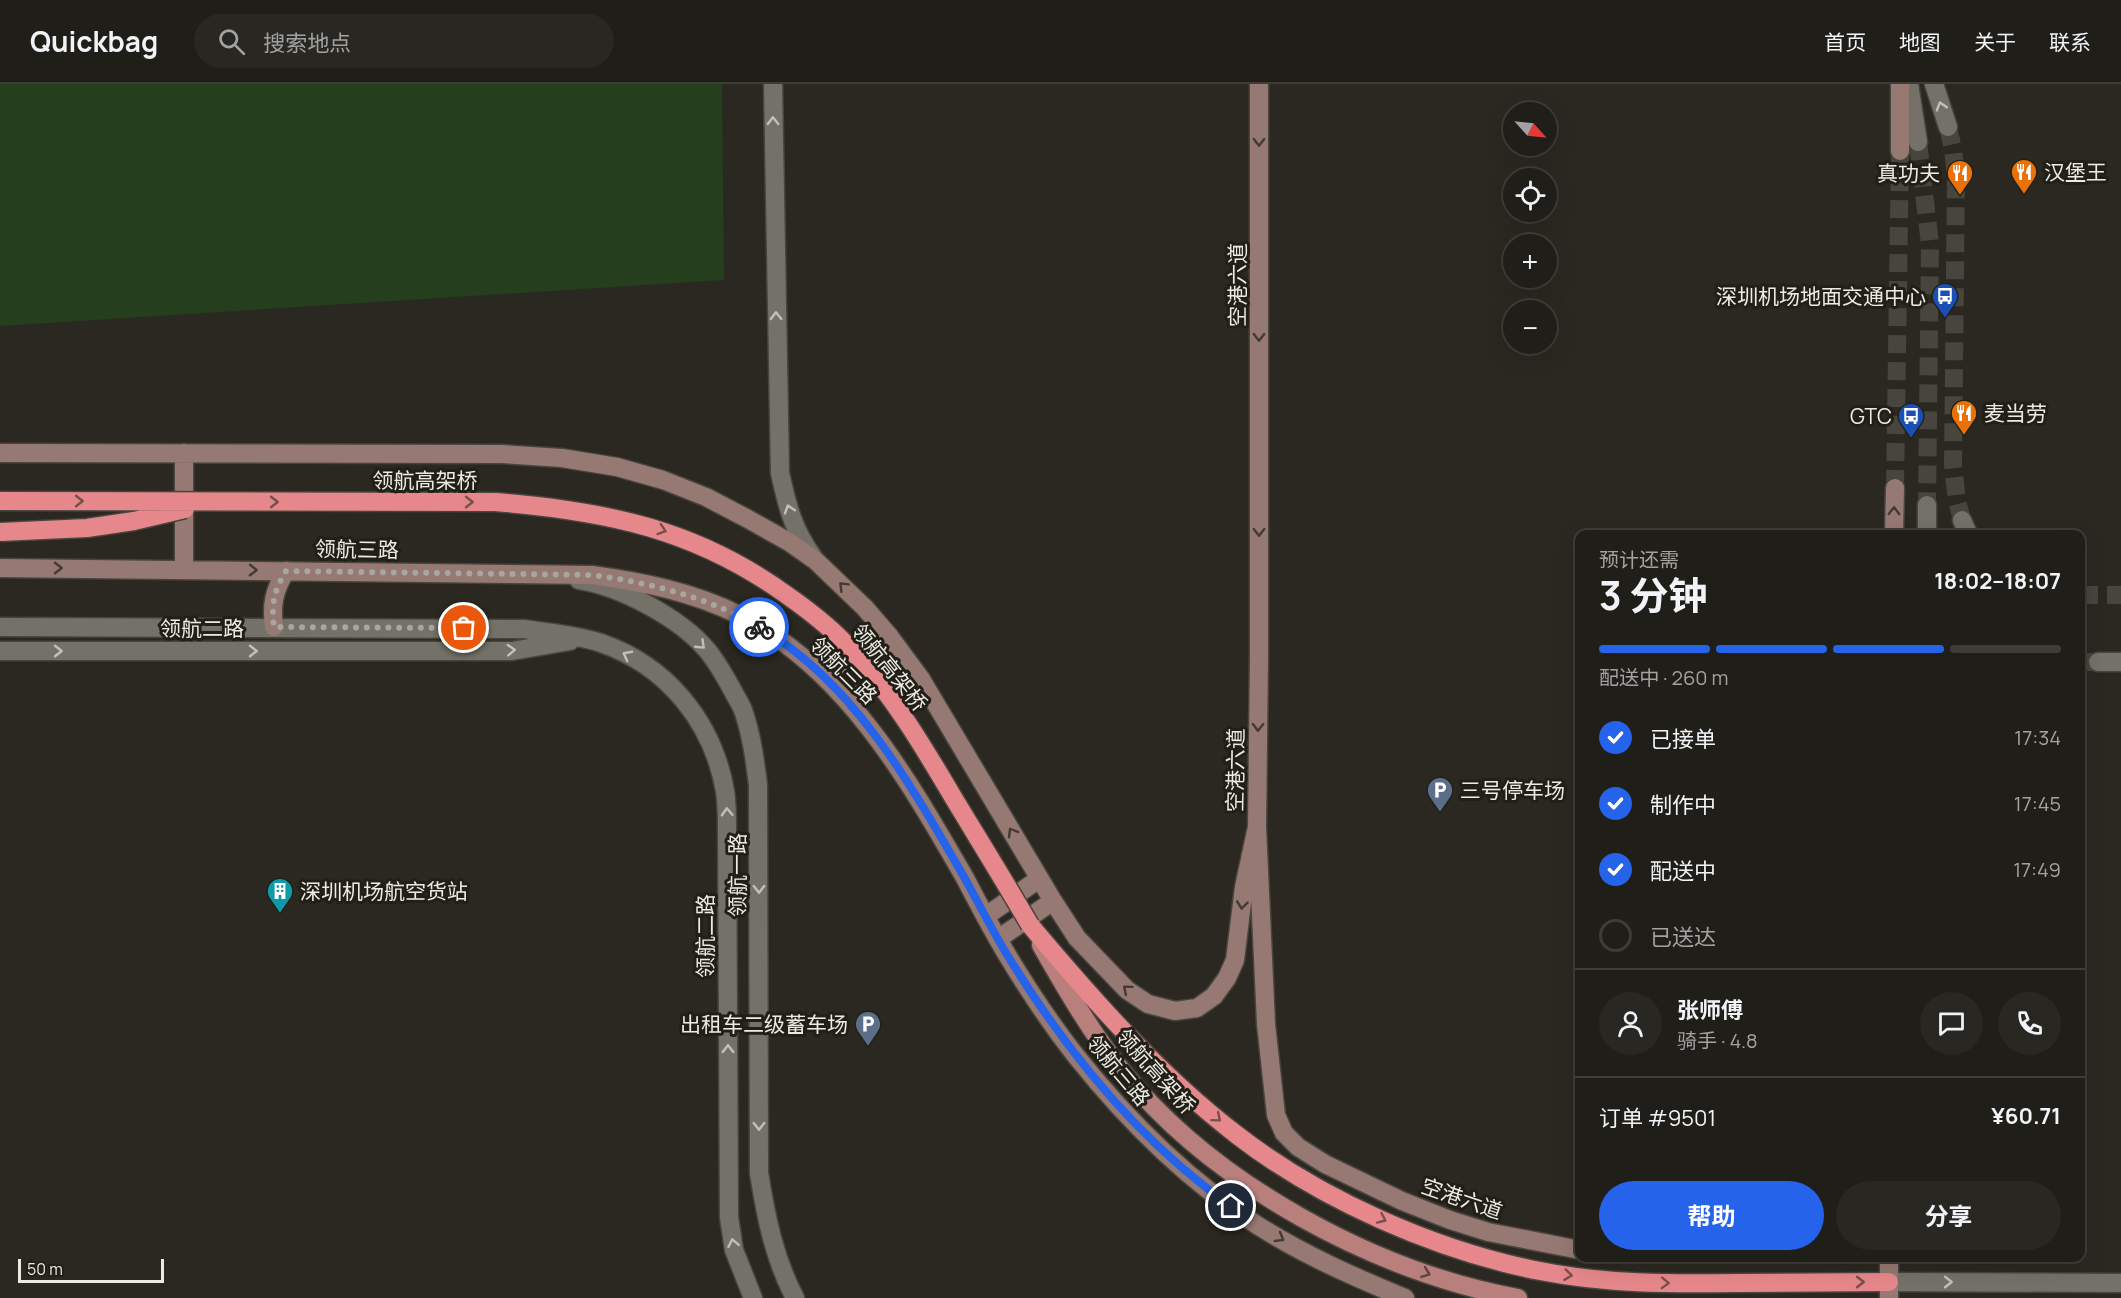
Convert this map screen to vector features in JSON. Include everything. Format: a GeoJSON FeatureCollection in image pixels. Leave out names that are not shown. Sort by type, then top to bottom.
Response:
{"type":"FeatureCollection","features":[{"type":"Feature","properties":{"kind":"highway","name":"领航高架桥"},"geometry":{"type":"LineString","coordinates":[[0,501],[495,502],[551,507],[608,516],[661,530],[706,547],[764,578],[813,614],[852,650],[892,699],[927,753],[1030,925]]}},
{"type":"Feature","properties":{"kind":"highway"},"geometry":{"type":"LineString","coordinates":[[0,532],[87,528],[134,521],[216,502]]}},
{"type":"Feature","properties":{"kind":"highway"},"geometry":{"type":"LineString","coordinates":[[1030,925],[1068,971],[1162,1070],[1238,1136],[1279,1164],[1368,1213],[1449,1247],[1542,1272],[1665,1284],[1889,1290]]}},
{"type":"Feature","properties":{"kind":"main road","name":"领航高架桥"},"geometry":{"type":"LineString","coordinates":[[1030,925],[1093,1032],[1124,1073],[1179,1131],[1213,1159],[1246,1184],[1346,1240],[1448,1281],[1518,1298]]}},
{"type":"Feature","properties":{"kind":"street"},"geometry":{"type":"LineString","coordinates":[[773,84],[780,473],[788,508],[800,539],[816,561],[865,608],[910,662],[936,700],[1039,879],[1077,938],[1127,990],[1148,1004],[1175,1011],[1197,1008],[1214,996],[1227,978],[1235,960],[1244,887],[1257,827]]}},
{"type":"Feature","properties":{"kind":"street","name":"空港六道"},"geometry":{"type":"LineString","coordinates":[[1259,84],[1257,827],[1266,1024],[1276,1115],[1284,1133],[1298,1147],[1325,1164],[1421,1209],[1488,1232],[1575,1249]]}},
{"type":"Feature","properties":{"kind":"street"},"geometry":{"type":"LineString","coordinates":[[1900,84],[1900,151]]}},
{"type":"Feature","properties":{"kind":"street"},"geometry":{"type":"LineString","coordinates":[[1909,84],[1918,142]]}},
{"type":"Feature","properties":{"kind":"street"},"geometry":{"type":"LineString","coordinates":[[1934,84],[1948,127]]}},
{"type":"Feature","properties":{"kind":"street"},"geometry":{"type":"LineString","coordinates":[[0,453],[501,454],[562,458],[617,467],[663,480],[705,497],[769,531],[816,561]]}},
{"type":"Feature","properties":{"kind":"street"},"geometry":{"type":"LineString","coordinates":[[184,453],[184,569]]}},
{"type":"Feature","properties":{"kind":"street"},"geometry":{"type":"LineString","coordinates":[[1894,488],[1894,530]]}},
{"type":"Feature","properties":{"kind":"street"},"geometry":{"type":"LineString","coordinates":[[1927,505],[1927,530]]}},
{"type":"Feature","properties":{"kind":"street","name":"领航三路"},"geometry":{"type":"LineString","coordinates":[[0,568],[592,575],[666,588],[708,601],[740,616],[774,635],[825,678],[871,730],[908,783],[998,939],[1041,1007],[1075,1055],[1114,1102],[1147,1136],[1217,1197],[1258,1225],[1319,1260],[1404,1298]]}},
{"type":"Feature","properties":{"kind":"street"},"geometry":{"type":"LineString","coordinates":[[274,627],[272,602],[275,589],[286,571]]}},
{"type":"Feature","properties":{"kind":"street","name":"领航一路"},"geometry":{"type":"LineString","coordinates":[[536,574],[584,580],[615,589],[645,603],[677,623],[706,649],[744,711],[753,746],[758,785],[759,1173],[768,1227],[780,1266],[795,1298]]}},
{"type":"Feature","properties":{"kind":"street","name":"领航二路"},"geometry":{"type":"LineString","coordinates":[[0,627],[511,628],[601,643],[628,655],[654,671],[676,689],[692,708],[706,732],[718,762],[726,793],[729,1217],[734,1250],[753,1298]]}},
{"type":"Feature","properties":{"kind":"street","name":"领航二路"},"geometry":{"type":"LineString","coordinates":[[0,651],[512,651],[583,639]]}},
{"type":"Feature","properties":{"kind":"street"},"geometry":{"type":"LineString","coordinates":[[853,708],[848,682],[851,670],[859,661],[876,651],[885,651],[897,654],[910,662]]}},
{"type":"Feature","properties":{"kind":"street"},"geometry":{"type":"LineString","coordinates":[[2098,662],[2121,662]]}},
{"type":"Feature","properties":{"kind":"street"},"geometry":{"type":"LineString","coordinates":[[986,916],[1039,879]]}},
{"type":"Feature","properties":{"kind":"street"},"geometry":{"type":"LineString","coordinates":[[998,939],[1053,901]]}},
{"type":"Feature","properties":{"kind":"street"},"geometry":{"type":"LineString","coordinates":[[1890,1262],[1889,1290],[2121,1283]]}},
{"type":"Feature","properties":{"kind":"green space"},"geometry":{"type":"Polygon","coordinates":[[[0,84],[722,84],[724,280],[0,326],[0,84]]]}},
{"type":"Feature","properties":{"kind":"tunnel"},"geometry":{"type":"LineString","coordinates":[[1948,127],[1956,176],[1953,465],[1957,501],[1962,520]]}},
{"type":"Feature","properties":{"kind":"tunnel"},"geometry":{"type":"LineString","coordinates":[[1918,142],[1930,244],[1927,505]]}},
{"type":"Feature","properties":{"kind":"tunnel"},"geometry":{"type":"LineString","coordinates":[[1895,488],[1900,151]]}},
{"type":"Feature","properties":{"kind":"tunnel"},"geometry":{"type":"LineString","coordinates":[[2085,595],[2121,595]]}},
{"type":"Feature","properties":{"kind":"tunnel"},"geometry":{"type":"LineString","coordinates":[[2085,662],[2098,662]]}},
{"type":"Feature","properties":{"kind":"way so far"},"geometry":{"type":"LineString","coordinates":[[464,628],[274,627],[272,602],[275,589],[286,571],[592,575],[666,588],[708,601],[759,627]]}},
{"type":"Feature","properties":{"kind":"place","name":"汉堡王"},"geometry":{"type":"Point","coordinates":[2024,195]}},
{"type":"Feature","properties":{"kind":"place","name":"真功夫"},"geometry":{"type":"Point","coordinates":[1960,196]}},
{"type":"Feature","properties":{"kind":"place","name":"深圳机场地面交通中心"},"geometry":{"type":"Point","coordinates":[1945,319]}},
{"type":"Feature","properties":{"kind":"place","name":"麦当劳"},"geometry":{"type":"Point","coordinates":[1964,436]}},
{"type":"Feature","properties":{"kind":"place","name":"GTC"},"geometry":{"type":"Point","coordinates":[1911,439]}},
{"type":"Feature","properties":{"kind":"place","name":"三号停车场"},"geometry":{"type":"Point","coordinates":[1440,813]}},
{"type":"Feature","properties":{"kind":"place","name":"深圳机场航空货站"},"geometry":{"type":"Point","coordinates":[280,914]}},
{"type":"Feature","properties":{"kind":"place","name":"出租车二级蓄车场"},"geometry":{"type":"Point","coordinates":[868,1047]}},
{"type":"Feature","properties":{"kind":"route"},"geometry":{"type":"LineString","coordinates":[[759,627],[774,635],[825,678],[871,730],[926,812],[1005,951],[1075,1055],[1114,1102],[1147,1136],[1179,1166],[1231,1206]]}}]}
